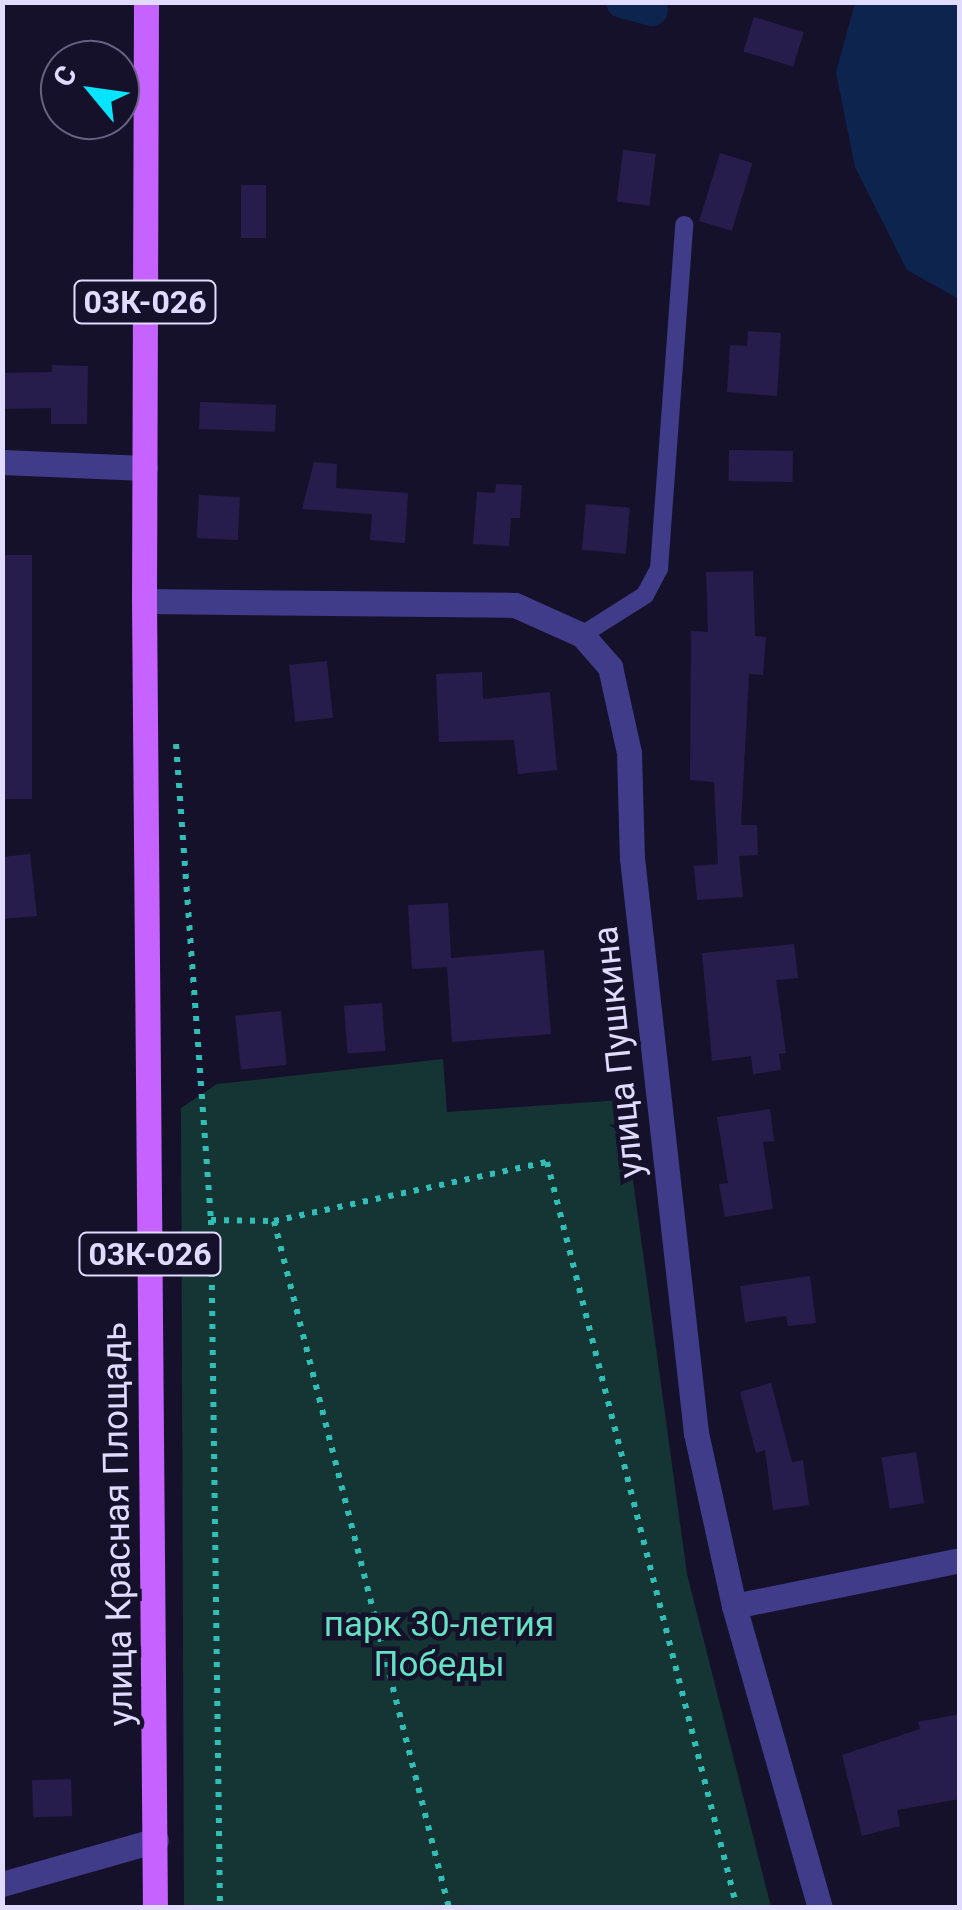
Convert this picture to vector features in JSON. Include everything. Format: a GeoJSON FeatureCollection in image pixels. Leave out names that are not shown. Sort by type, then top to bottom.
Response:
{"type":"FeatureCollection","features":[{"type":"Feature","properties":{"kind":"main road","name":"улица Красная Площадь"},"geometry":{"type":"LineString","coordinates":[[146,2],[144,600],[155,1908]]}},
{"type":"Feature","properties":{"kind":"street"},"geometry":{"type":"LineString","coordinates":[[2,462],[145,468]]}},
{"type":"Feature","properties":{"kind":"street"},"geometry":{"type":"LineString","coordinates":[[144,600],[516,604],[582,635]]}},
{"type":"Feature","properties":{"kind":"street","name":"улица Пушкина"},"geometry":{"type":"LineString","coordinates":[[582,635],[610,667],[622,698],[632,858],[696,1433],[734,1606],[820,1908]]}},
{"type":"Feature","properties":{"kind":"street"},"geometry":{"type":"LineString","coordinates":[[734,1606],[960,1560]]}},
{"type":"Feature","properties":{"kind":"street"},"geometry":{"type":"LineString","coordinates":[[2,1884],[156,1840]]}},
{"type":"Feature","properties":{"kind":"lane"},"geometry":{"type":"LineString","coordinates":[[582,635],[646,595],[659,570],[684,225]]}},
{"type":"Feature","properties":{"kind":"path"},"geometry":{"type":"LineString","coordinates":[[176,736],[211,1220],[220,1908]]}},
{"type":"Feature","properties":{"kind":"path"},"geometry":{"type":"LineString","coordinates":[[211,1220],[274,1221],[547,1162],[737,1908]]}},
{"type":"Feature","properties":{"kind":"path"},"geometry":{"type":"LineString","coordinates":[[274,1221],[448,1908]]}},
{"type":"Feature","properties":{"kind":"green space","name":"парк 30-летия Победы"},"geometry":{"type":"Polygon","coordinates":[[[443,1059],[447,1112],[622,1100],[687,1574],[771,1907],[184,1907],[181,1108],[217,1084],[443,1059]]]}},
{"type":"Feature","properties":{"kind":"water"},"geometry":{"type":"Polygon","coordinates":[[[855,3],[959,3],[959,299],[907,270],[855,167],[836,72],[855,3]]]}},
{"type":"Feature","properties":{"kind":"building"},"geometry":{"type":"Polygon","coordinates":[[[754,17],[804,32],[793,67],[743,51],[754,17]]]}},
{"type":"Feature","properties":{"kind":"building"},"geometry":{"type":"Polygon","coordinates":[[[623,150],[656,154],[649,206],[617,202],[623,150]]]}},
{"type":"Feature","properties":{"kind":"building"},"geometry":{"type":"Polygon","coordinates":[[[720,153],[753,163],[732,231],[699,221],[720,153]]]}},
{"type":"Feature","properties":{"kind":"building"},"geometry":{"type":"Polygon","coordinates":[[[241,185],[266,185],[266,238],[241,238],[241,185]]]}},
{"type":"Feature","properties":{"kind":"building"},"geometry":{"type":"Polygon","coordinates":[[[748,331],[781,333],[777,396],[727,392],[730,345],[747,346],[748,331]]]}},
{"type":"Feature","properties":{"kind":"building"},"geometry":{"type":"Polygon","coordinates":[[[52,365],[88,366],[87,424],[51,424],[51,408],[2,409],[2,373],[52,372],[52,365]]]}},
{"type":"Feature","properties":{"kind":"building"},"geometry":{"type":"Polygon","coordinates":[[[200,402],[276,405],[275,432],[199,429],[200,402]]]}},
{"type":"Feature","properties":{"kind":"building"},"geometry":{"type":"Polygon","coordinates":[[[729,450],[793,451],[792,482],[728,481],[729,450]]]}},
{"type":"Feature","properties":{"kind":"building"},"geometry":{"type":"Polygon","coordinates":[[[314,462],[337,464],[336,488],[408,493],[405,543],[370,540],[372,514],[302,509],[314,462]]]}},
{"type":"Feature","properties":{"kind":"building"},"geometry":{"type":"Polygon","coordinates":[[[496,484],[522,485],[520,518],[511,518],[509,546],[473,544],[477,492],[495,493],[496,484]]]}},
{"type":"Feature","properties":{"kind":"building"},"geometry":{"type":"Polygon","coordinates":[[[199,495],[240,497],[238,540],[197,538],[199,495]]]}},
{"type":"Feature","properties":{"kind":"building"},"geometry":{"type":"Polygon","coordinates":[[[586,504],[630,508],[626,554],[582,550],[586,504]]]}},
{"type":"Feature","properties":{"kind":"building"},"geometry":{"type":"Polygon","coordinates":[[[2,555],[32,555],[32,799],[2,799],[2,555]]]}},
{"type":"Feature","properties":{"kind":"building"},"geometry":{"type":"Polygon","coordinates":[[[753,571],[755,636],[766,637],[763,675],[749,674],[741,825],[757,825],[758,855],[739,856],[743,897],[697,900],[694,866],[718,864],[714,782],[690,780],[691,631],[708,632],[706,572],[753,571]]]}},
{"type":"Feature","properties":{"kind":"building"},"geometry":{"type":"Polygon","coordinates":[[[327,661],[333,718],[295,722],[289,665],[327,661]]]}},
{"type":"Feature","properties":{"kind":"building"},"geometry":{"type":"Polygon","coordinates":[[[482,672],[483,699],[550,692],[557,770],[518,774],[514,740],[439,742],[436,674],[482,672]]]}},
{"type":"Feature","properties":{"kind":"building"},"geometry":{"type":"Polygon","coordinates":[[[30,854],[37,916],[2,919],[2,857],[30,854]]]}},
{"type":"Feature","properties":{"kind":"building"},"geometry":{"type":"Polygon","coordinates":[[[448,903],[451,958],[544,950],[551,1034],[452,1042],[447,967],[412,969],[408,905],[448,903]]]}},
{"type":"Feature","properties":{"kind":"building"},"geometry":{"type":"Polygon","coordinates":[[[794,944],[798,978],[776,980],[786,1053],[779,1054],[781,1070],[753,1074],[751,1056],[712,1061],[702,953],[794,944]]]}},
{"type":"Feature","properties":{"kind":"building"},"geometry":{"type":"Polygon","coordinates":[[[382,1003],[385,1051],[347,1054],[344,1006],[382,1003]]]}},
{"type":"Feature","properties":{"kind":"building"},"geometry":{"type":"Polygon","coordinates":[[[281,1011],[287,1065],[241,1070],[235,1016],[281,1011]]]}},
{"type":"Feature","properties":{"kind":"building"},"geometry":{"type":"Polygon","coordinates":[[[770,1109],[774,1141],[763,1142],[773,1209],[725,1217],[719,1184],[728,1183],[717,1117],[770,1109]]]}},
{"type":"Feature","properties":{"kind":"building"},"geometry":{"type":"Polygon","coordinates":[[[810,1276],[816,1323],[788,1326],[786,1316],[745,1322],[740,1286],[810,1276]]]}},
{"type":"Feature","properties":{"kind":"building"},"geometry":{"type":"Polygon","coordinates":[[[771,1383],[792,1462],[803,1460],[809,1505],[773,1510],[765,1450],[756,1453],[740,1392],[771,1383]]]}},
{"type":"Feature","properties":{"kind":"building"},"geometry":{"type":"Polygon","coordinates":[[[916,1452],[924,1503],[890,1509],[881,1457],[916,1452]]]}},
{"type":"Feature","properties":{"kind":"building"},"geometry":{"type":"Polygon","coordinates":[[[960,1714],[960,1799],[897,1810],[900,1826],[862,1836],[842,1755],[920,1729],[918,1722],[960,1714]]]}},
{"type":"Feature","properties":{"kind":"building"},"geometry":{"type":"Polygon","coordinates":[[[71,1779],[72,1816],[33,1817],[32,1780],[71,1779]]]}},
{"type":"Feature","properties":{"kind":"waterway"},"geometry":{"type":"LineString","coordinates":[[622,2],[652,10]]}}]}
